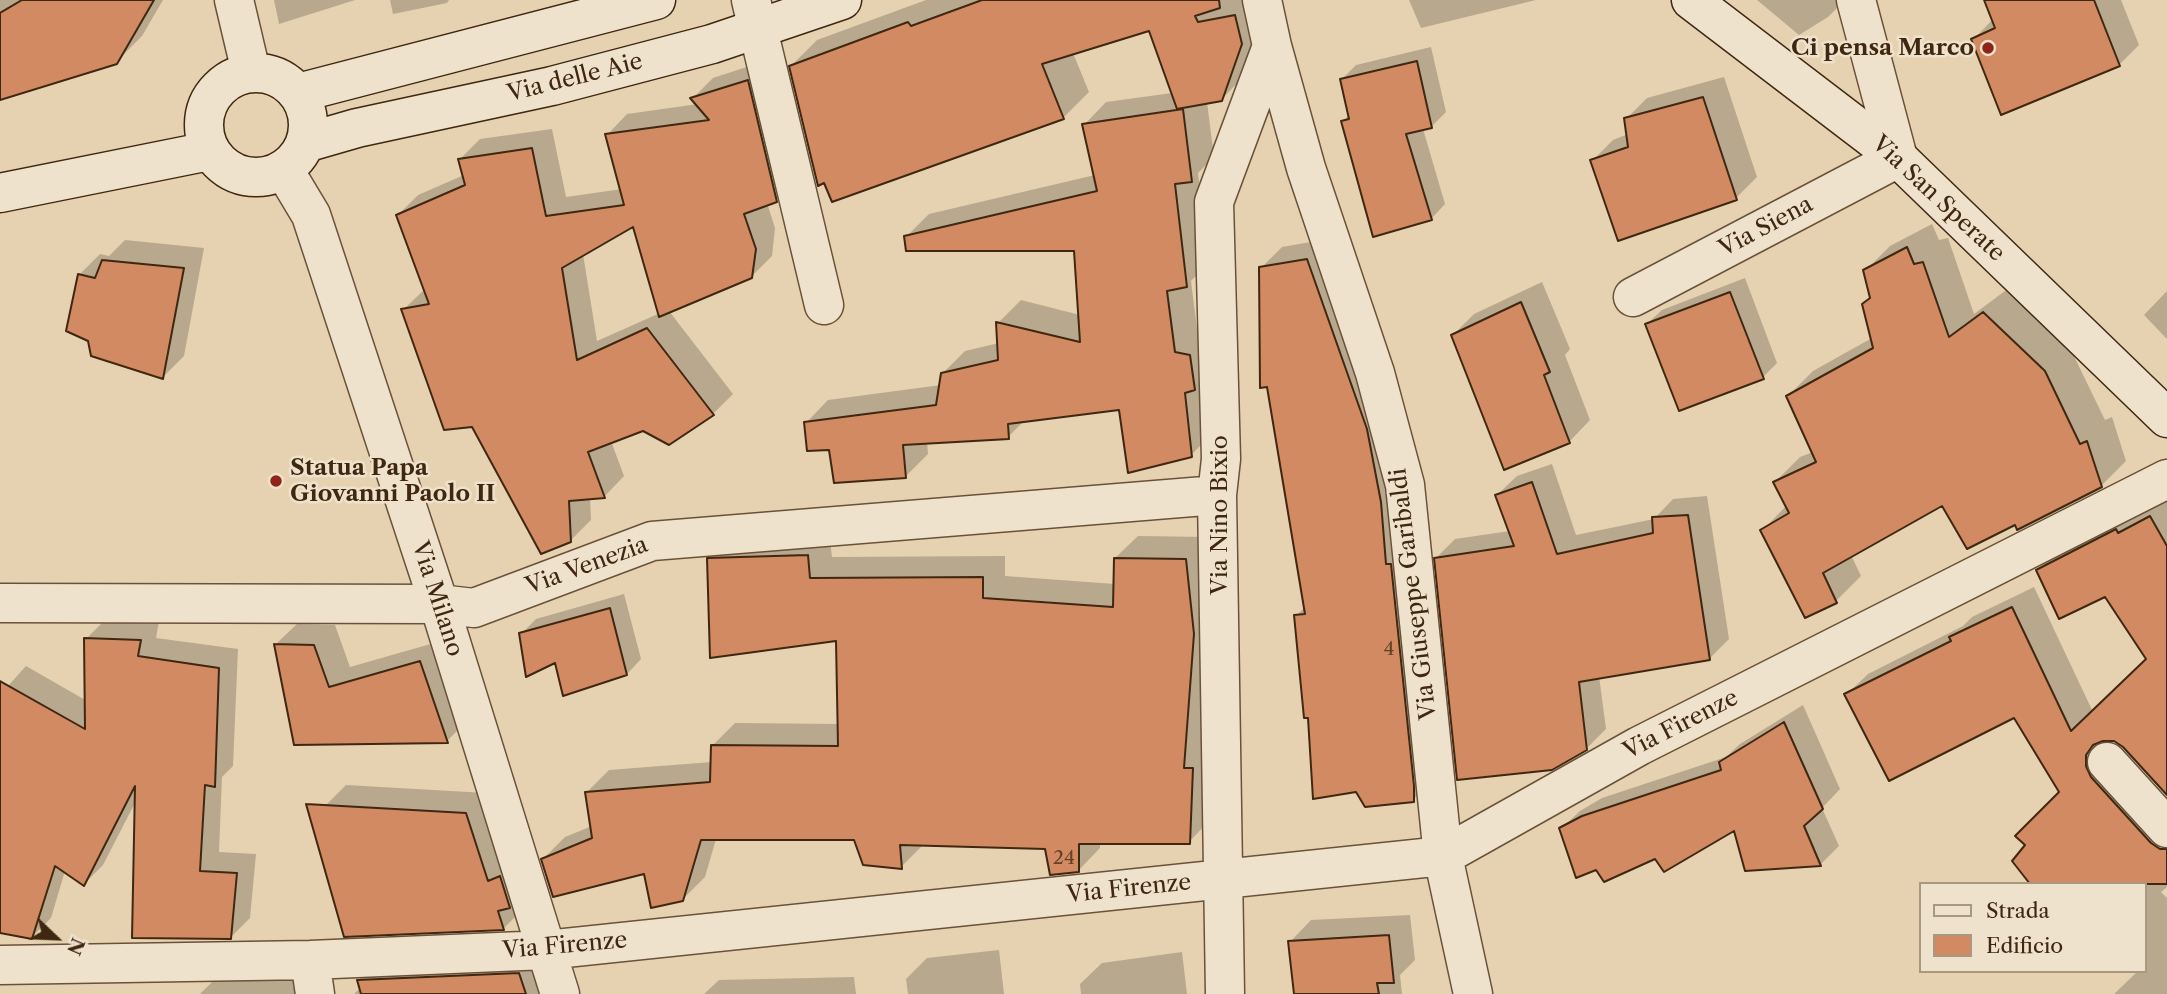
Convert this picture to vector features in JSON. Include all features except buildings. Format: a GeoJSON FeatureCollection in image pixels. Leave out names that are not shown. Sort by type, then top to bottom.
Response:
{"type":"FeatureCollection","features":[{"type":"Feature","properties":{"kind":"street"},"geometry":{"type":"LineString","coordinates":[[234,0],[251,72]]}},
{"type":"Feature","properties":{"kind":"street"},"geometry":{"type":"LineString","coordinates":[[298,93],[656,0]]}},
{"type":"Feature","properties":{"kind":"street","name":"Via delle Aie"},"geometry":{"type":"LineString","coordinates":[[295,157],[357,128],[552,86],[712,44],[754,14],[842,0]]}},
{"type":"Feature","properties":{"kind":"street","name":"Via Giuseppe Garibaldi"},"geometry":{"type":"LineString","coordinates":[[1262,0],[1306,168],[1375,373],[1405,485],[1443,856],[1474,994]]}},
{"type":"Feature","properties":{"kind":"street","name":"Via San Sperate"},"geometry":{"type":"LineString","coordinates":[[1691,0],[1898,158],[2167,418]]}},
{"type":"Feature","properties":{"kind":"street"},"geometry":{"type":"LineString","coordinates":[[1856,0],[1898,158]]}},
{"type":"Feature","properties":{"kind":"street"},"geometry":{"type":"LineString","coordinates":[[754,14],[824,305]]}},
{"type":"Feature","properties":{"kind":"street","name":"Via Nino Bixio"},"geometry":{"type":"LineString","coordinates":[[1225,994],[1217,495],[1222,459],[1214,202],[1272,46]]}},
{"type":"Feature","properties":{"kind":"street"},"geometry":{"type":"LineString","coordinates":[[251,72],[268,74],[285,80],[298,93],[306,108],[309,126],[295,157],[268,177],[251,178],[234,173],[220,164],[209,150],[204,135],[204,117],[209,101],[219,87],[234,77],[251,72]]}},
{"type":"Feature","properties":{"kind":"street"},"geometry":{"type":"LineString","coordinates":[[0,193],[209,150]]}},
{"type":"Feature","properties":{"kind":"street","name":"Via Milano"},"geometry":{"type":"LineString","coordinates":[[295,157],[439,604],[560,994]]}},
{"type":"Feature","properties":{"kind":"street","name":"Via Siena"},"geometry":{"type":"LineString","coordinates":[[1633,296],[1898,158]]}},
{"type":"Feature","properties":{"kind":"street","name":"Via Firenze"},"geometry":{"type":"LineString","coordinates":[[0,965],[312,977],[1443,856],[1639,746],[2167,479]]}},
{"type":"Feature","properties":{"kind":"street","name":"Via Venezia"},"geometry":{"type":"LineString","coordinates":[[0,603],[439,604],[474,608],[652,541],[1217,495]]}},
{"type":"Feature","properties":{"kind":"street"},"geometry":{"type":"LineString","coordinates":[[2107,762],[2167,828]]}},
{"type":"Feature","properties":{"kind":"place","name":"Ci pensa Marco"},"geometry":{"type":"Point","coordinates":[1988,48]}},
{"type":"Feature","properties":{"kind":"place","name":"Statua Papa Giovanni Paolo II"},"geometry":{"type":"Point","coordinates":[276,481]}}]}
